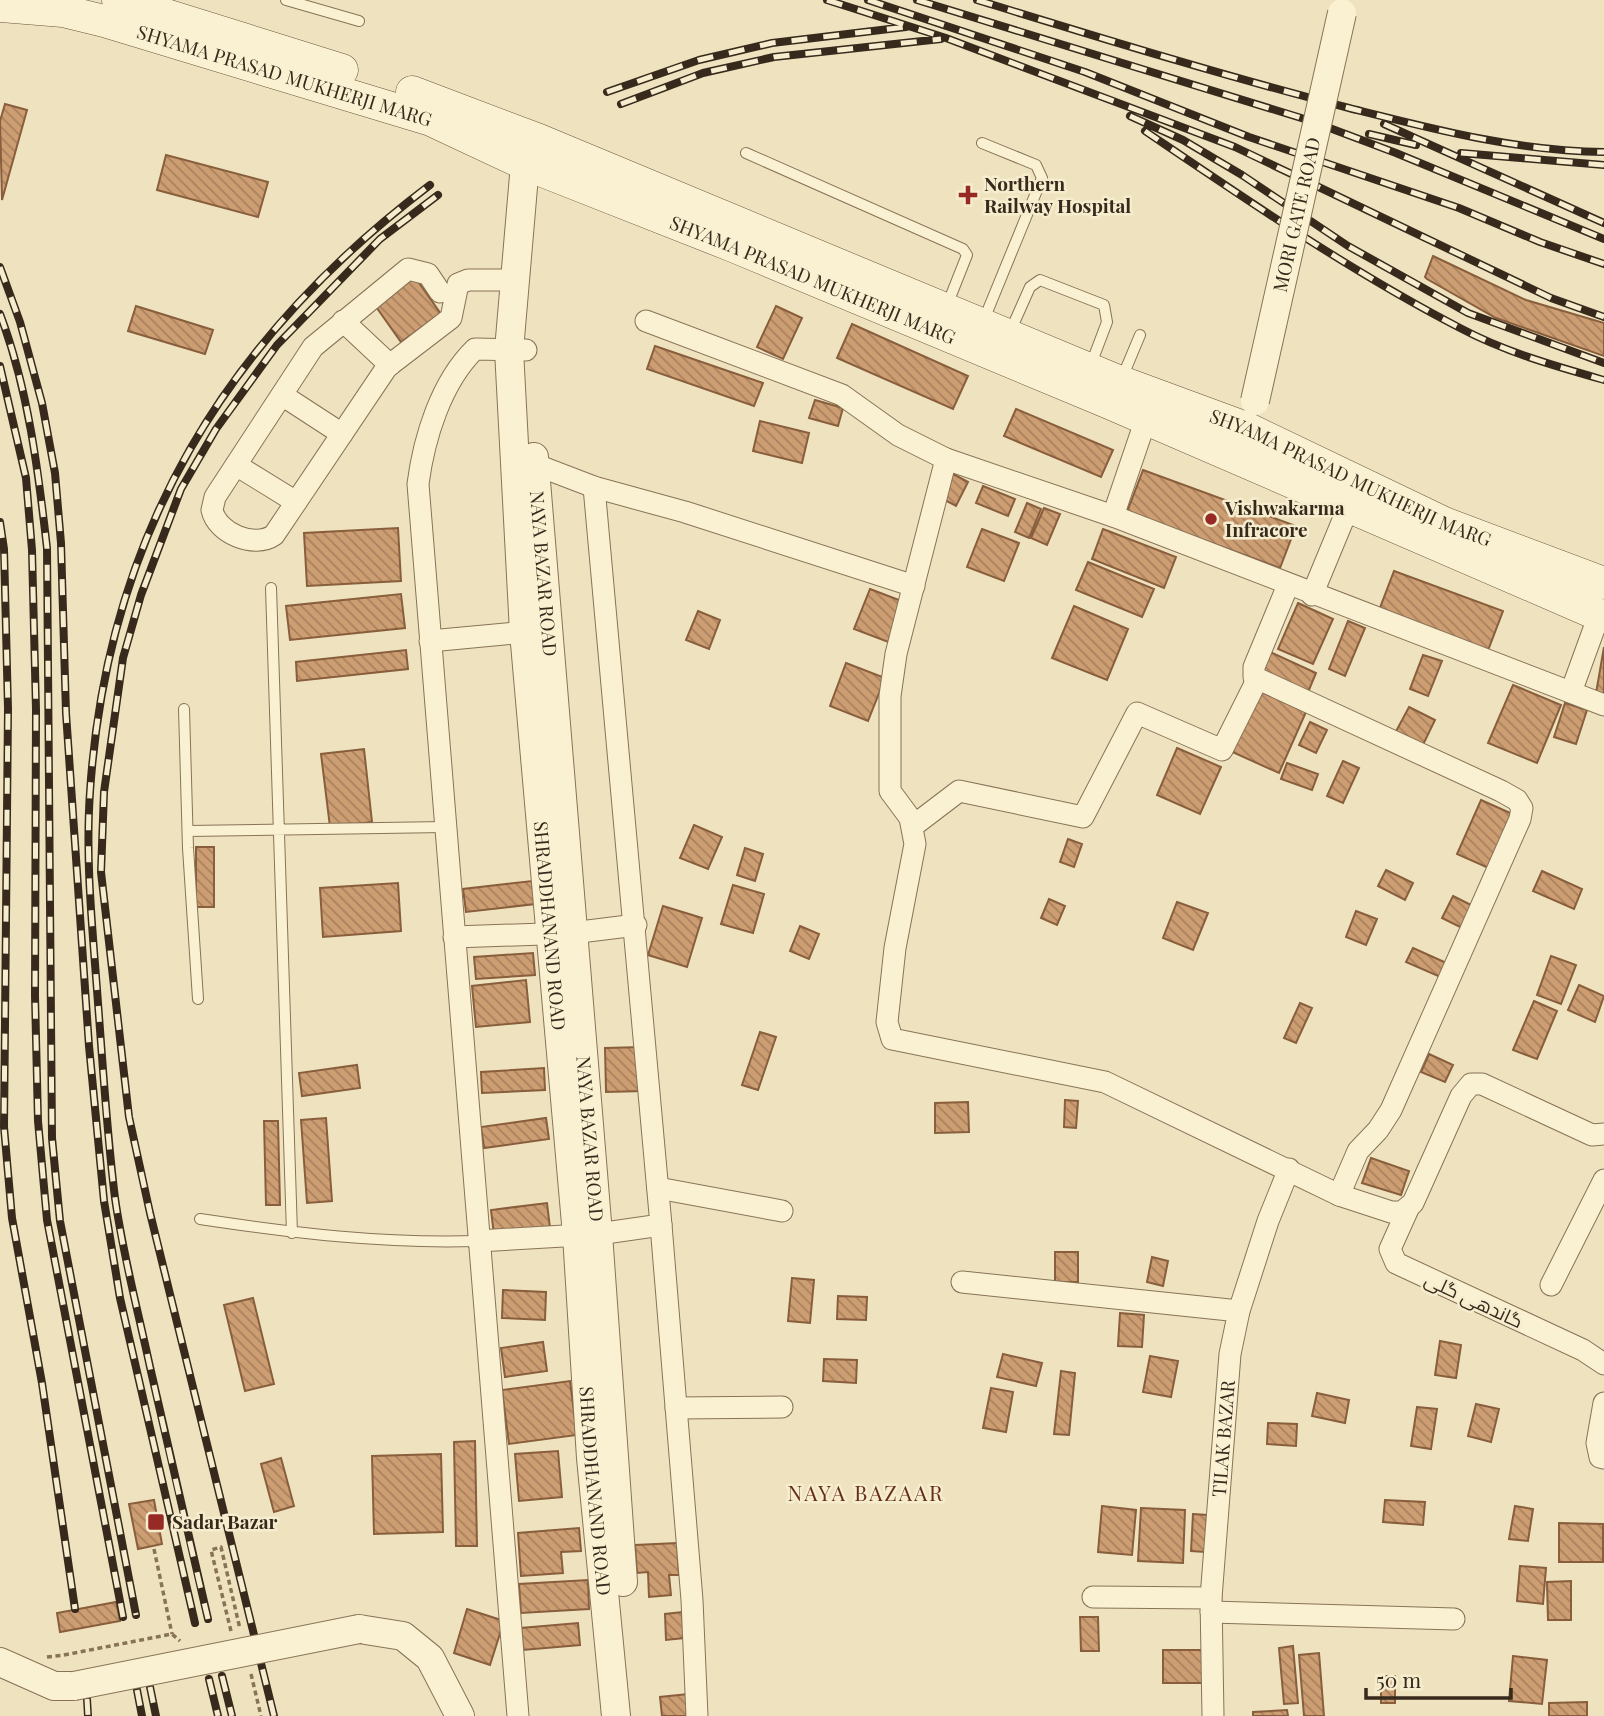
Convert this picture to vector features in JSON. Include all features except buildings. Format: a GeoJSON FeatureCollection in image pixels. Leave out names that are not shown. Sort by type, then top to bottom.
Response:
{"type":"FeatureCollection","features":[{"type":"Feature","properties":{"kind":"main road","name":"SHYAMA PRASAD MUKHERJI MARG"},"geometry":{"type":"LineString","coordinates":[[118,0],[444,102],[541,155],[1108,383],[1250,415],[1444,523],[1604,583]]}},
{"type":"Feature","properties":{"kind":"main road","name":"SHYAMA PRASAD MUKHERJI MARG"},"geometry":{"type":"LineString","coordinates":[[0,6],[63,11],[144,33],[541,155],[946,309],[996,329],[1108,383],[1146,422],[1602,616]]}},
{"type":"Feature","properties":{"kind":"street","name":"MORI GATE ROAD"},"geometry":{"type":"LineString","coordinates":[[1238,460],[1343,6]]}},
{"type":"Feature","properties":{"kind":"street"},"geometry":{"type":"LineString","coordinates":[[430,641],[536,631],[515,280],[541,155]]}},
{"type":"Feature","properties":{"kind":"street","name":"NAYA BAZAR ROAD"},"geometry":{"type":"LineString","coordinates":[[541,155],[518,350],[534,464],[536,631],[561,933],[634,1716]]}},
{"type":"Feature","properties":{"kind":"street"},"geometry":{"type":"LineString","coordinates":[[440,292],[428,274],[408,270],[313,347],[213,503],[214,519],[220,525],[251,542],[266,541],[274,535],[390,365],[448,321],[456,289],[462,281],[515,280]]}},
{"type":"Feature","properties":{"kind":"street"},"geometry":{"type":"LineString","coordinates":[[343,321],[390,365]]}},
{"type":"Feature","properties":{"kind":"street"},"geometry":{"type":"LineString","coordinates":[[646,321],[842,395],[898,435],[946,459],[1112,516],[1288,586],[1604,705]]}},
{"type":"Feature","properties":{"kind":"street"},"geometry":{"type":"LineString","coordinates":[[518,350],[475,349],[463,360],[427,436],[418,484],[518,1716]]}},
{"type":"Feature","properties":{"kind":"street"},"geometry":{"type":"LineString","coordinates":[[282,395],[342,434]]}},
{"type":"Feature","properties":{"kind":"street"},"geometry":{"type":"LineString","coordinates":[[1112,516],[1146,422]]}},
{"type":"Feature","properties":{"kind":"street"},"geometry":{"type":"LineString","coordinates":[[946,459],[893,670],[889,785],[894,800],[913,826],[915,844],[895,948],[887,1022],[892,1039],[1105,1082],[1339,1195],[1391,1212],[1408,1209]]}},
{"type":"Feature","properties":{"kind":"street"},"geometry":{"type":"LineString","coordinates":[[534,464],[594,487],[685,512],[914,586]]}},
{"type":"Feature","properties":{"kind":"street"},"geometry":{"type":"LineString","coordinates":[[236,466],[296,502]]}},
{"type":"Feature","properties":{"kind":"street"},"geometry":{"type":"LineString","coordinates":[[594,487],[636,925],[692,1600],[698,1716]]}},
{"type":"Feature","properties":{"kind":"street"},"geometry":{"type":"LineString","coordinates":[[1312,595],[1348,508]]}},
{"type":"Feature","properties":{"kind":"street"},"geometry":{"type":"LineString","coordinates":[[1288,586],[1254,667],[1253,674],[1257,680],[1501,791],[1517,800],[1522,808],[1520,818],[1391,1110],[1378,1130],[1358,1151],[1339,1195]]}},
{"type":"Feature","properties":{"kind":"street"},"geometry":{"type":"LineString","coordinates":[[1571,692],[1602,616]]}},
{"type":"Feature","properties":{"kind":"street"},"geometry":{"type":"LineString","coordinates":[[913,826],[959,791],[1083,817],[1137,713],[1222,750],[1257,680]]}},
{"type":"Feature","properties":{"kind":"street"},"geometry":{"type":"LineString","coordinates":[[454,937],[561,933],[636,925]]}},
{"type":"Feature","properties":{"kind":"street","name":"گاندھی گلی"},"geometry":{"type":"LineString","coordinates":[[1604,1134],[1592,1135],[1482,1084],[1471,1084],[1461,1096],[1391,1246],[1391,1256],[1396,1263],[1583,1350],[1604,1364]]}},
{"type":"Feature","properties":{"kind":"street","name":"TILAK BAZAR"},"geometry":{"type":"LineString","coordinates":[[1213,1716],[1211,1605],[1221,1444],[1230,1354],[1239,1311],[1268,1221],[1289,1169]]}},
{"type":"Feature","properties":{"kind":"street"},"geometry":{"type":"LineString","coordinates":[[1551,1284],[1604,1180]]}},
{"type":"Feature","properties":{"kind":"street"},"geometry":{"type":"LineString","coordinates":[[658,1188],[782,1211]]}},
{"type":"Feature","properties":{"kind":"street"},"geometry":{"type":"LineString","coordinates":[[478,1241],[588,1234],[661,1225]]}},
{"type":"Feature","properties":{"kind":"street","name":"SHRADDHANAND ROAD"},"geometry":{"type":"LineString","coordinates":[[588,1234],[591,1458],[617,1716]]}},
{"type":"Feature","properties":{"kind":"street"},"geometry":{"type":"LineString","coordinates":[[962,1282],[1239,1311]]}},
{"type":"Feature","properties":{"kind":"street"},"geometry":{"type":"LineString","coordinates":[[1604,1403],[1597,1443],[1600,1457],[1604,1458]]}},
{"type":"Feature","properties":{"kind":"street"},"geometry":{"type":"LineString","coordinates":[[676,1408],[782,1407]]}},
{"type":"Feature","properties":{"kind":"street"},"geometry":{"type":"LineString","coordinates":[[1093,1597],[1454,1619]]}},
{"type":"Feature","properties":{"kind":"street"},"geometry":{"type":"LineString","coordinates":[[0,1662],[54,1686],[74,1686],[359,1629],[403,1636],[430,1658],[460,1716]]}},
{"type":"Feature","properties":{"kind":"lane"},"geometry":{"type":"LineString","coordinates":[[286,0],[359,21]]}},
{"type":"Feature","properties":{"kind":"lane"},"geometry":{"type":"LineString","coordinates":[[982,143],[1037,165],[1042,178],[996,329]]}},
{"type":"Feature","properties":{"kind":"lane"},"geometry":{"type":"LineString","coordinates":[[746,153],[963,249],[967,255],[965,265],[946,309]]}},
{"type":"Feature","properties":{"kind":"lane"},"geometry":{"type":"LineString","coordinates":[[996,329],[1033,283],[1046,280],[1104,304],[1107,310],[1108,383]]}},
{"type":"Feature","properties":{"kind":"lane"},"geometry":{"type":"LineString","coordinates":[[1108,383],[1140,335]]}},
{"type":"Feature","properties":{"kind":"lane"},"geometry":{"type":"LineString","coordinates":[[271,588],[276,832],[292,1233]]}},
{"type":"Feature","properties":{"kind":"lane"},"geometry":{"type":"LineString","coordinates":[[184,709],[198,999]]}},
{"type":"Feature","properties":{"kind":"lane"},"geometry":{"type":"LineString","coordinates":[[188,831],[276,832],[445,827]]}},
{"type":"Feature","properties":{"kind":"lane"},"geometry":{"type":"LineString","coordinates":[[200,1219],[292,1233],[407,1243],[478,1241]]}},
{"type":"Feature","properties":{"kind":"path"},"geometry":{"type":"LineString","coordinates":[[232,1635],[211,1550],[221,1547],[242,1637]]}},
{"type":"Feature","properties":{"kind":"path"},"geometry":{"type":"LineString","coordinates":[[64,1655],[172,1634],[153,1549]]}},
{"type":"Feature","properties":{"kind":"path"},"geometry":{"type":"LineString","coordinates":[[248,1662],[261,1716]]}},
{"type":"Feature","properties":{"kind":"railway"},"geometry":{"type":"LineString","coordinates":[[827,0],[946,38],[1235,147],[1551,298],[1604,317]]}},
{"type":"Feature","properties":{"kind":"railway"},"geometry":{"type":"LineString","coordinates":[[868,0],[1085,72],[1249,137],[1459,208],[1540,242],[1604,264]]}},
{"type":"Feature","properties":{"kind":"railway"},"geometry":{"type":"LineString","coordinates":[[917,0],[1311,121],[1604,239]]}},
{"type":"Feature","properties":{"kind":"railway"},"geometry":{"type":"LineString","coordinates":[[977,0],[1209,70],[1412,124],[1539,148],[1604,152]]}},
{"type":"Feature","properties":{"kind":"railway"},"geometry":{"type":"LineString","coordinates":[[607,92],[699,60],[772,43],[906,27]]}},
{"type":"Feature","properties":{"kind":"railway"},"geometry":{"type":"LineString","coordinates":[[621,104],[703,73],[774,57],[941,39]]}},
{"type":"Feature","properties":{"kind":"railway"},"geometry":{"type":"LineString","coordinates":[[1130,116],[1183,140],[1242,175],[1348,246],[1468,313],[1604,363]]}},
{"type":"Feature","properties":{"kind":"railway"},"geometry":{"type":"LineString","coordinates":[[1384,124],[1604,223]]}},
{"type":"Feature","properties":{"kind":"railway"},"geometry":{"type":"LineString","coordinates":[[1145,131],[1300,234],[1419,306],[1512,351],[1604,380]]}},
{"type":"Feature","properties":{"kind":"railway"},"geometry":{"type":"LineString","coordinates":[[1369,134],[1416,145]]}},
{"type":"Feature","properties":{"kind":"railway"},"geometry":{"type":"LineString","coordinates":[[1461,153],[1604,165]]}},
{"type":"Feature","properties":{"kind":"railway"},"geometry":{"type":"LineString","coordinates":[[208,1619],[126,1262],[112,1174],[89,872],[90,792],[101,698],[122,610],[151,527],[190,449],[237,377],[293,309],[358,245],[430,185]]}},
{"type":"Feature","properties":{"kind":"railway"},"geometry":{"type":"LineString","coordinates":[[274,1716],[150,1213],[129,1117],[101,872],[104,792],[123,658],[141,595],[181,489],[216,429],[277,345],[380,239],[438,195]]}},
{"type":"Feature","properties":{"kind":"railway"},"geometry":{"type":"LineString","coordinates":[[0,267],[20,322],[42,403],[55,473],[61,543],[66,713],[89,1046],[104,1201],[120,1298],[195,1623]]}},
{"type":"Feature","properties":{"kind":"railway"},"geometry":{"type":"LineString","coordinates":[[0,314],[25,400],[36,459],[47,548],[52,1138],[60,1221],[136,1615]]}},
{"type":"Feature","properties":{"kind":"railway"},"geometry":{"type":"LineString","coordinates":[[0,366],[26,478],[32,550],[36,710],[35,996],[38,1121],[47,1220],[123,1617]]}},
{"type":"Feature","properties":{"kind":"railway"},"geometry":{"type":"LineString","coordinates":[[0,522],[4,549],[8,709],[4,1127],[12,1218],[42,1383],[75,1609]]}},
{"type":"Feature","properties":{"kind":"railway"},"geometry":{"type":"LineString","coordinates":[[222,1676],[232,1716]]}},
{"type":"Feature","properties":{"kind":"railway"},"geometry":{"type":"LineString","coordinates":[[209,1679],[218,1716]]}},
{"type":"Feature","properties":{"kind":"railway"},"geometry":{"type":"LineString","coordinates":[[150,1687],[156,1716]]}},
{"type":"Feature","properties":{"kind":"railway"},"geometry":{"type":"LineString","coordinates":[[137,1690],[142,1716]]}},
{"type":"Feature","properties":{"kind":"railway"},"geometry":{"type":"LineString","coordinates":[[87,1699],[88,1716]]}},
{"type":"Feature","properties":{"kind":"place","name":"Northern Railway Hospital"},"geometry":{"type":"Point","coordinates":[968,195]}},
{"type":"Feature","properties":{"kind":"place","name":"Vishwakarma Infracore"},"geometry":{"type":"Point","coordinates":[1211,519]}},
{"type":"Feature","properties":{"kind":"place","name":"Sadar Bazar"},"geometry":{"type":"Point","coordinates":[156,1522]}},
{"type":"Feature","properties":{"kind":"district","name":"NAYA BAZAAR"},"geometry":{"type":"Point","coordinates":[866,1494]}}]}
